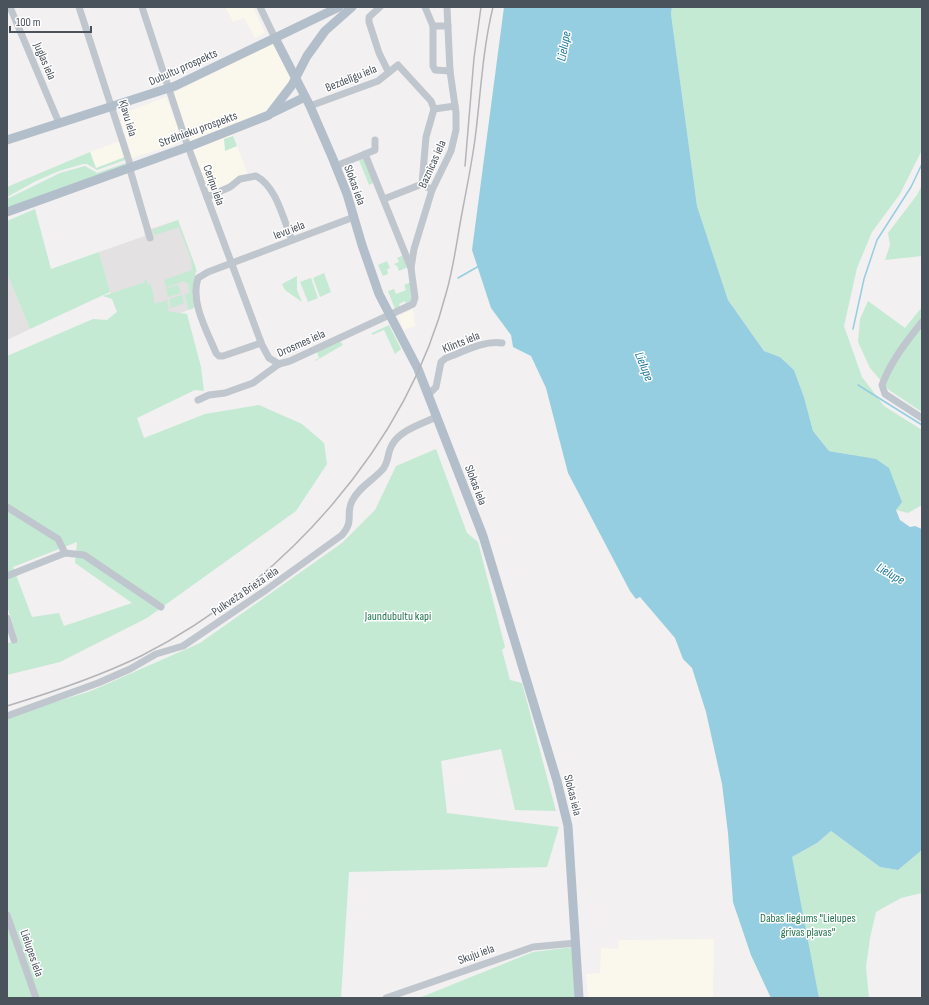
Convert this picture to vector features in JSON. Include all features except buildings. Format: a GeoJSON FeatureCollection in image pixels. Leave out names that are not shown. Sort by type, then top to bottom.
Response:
{"type":"FeatureCollection","features":[{"type":"Feature","properties":{"kind":"main road","name":"Strēlnieku prospekts"},"geometry":{"type":"LineString","coordinates":[[7,212],[188,147],[269,115],[279,104],[296,79],[307,56],[335,22],[352,7]]}},
{"type":"Feature","properties":{"kind":"main road","name":"Dubultu prospekts"},"geometry":{"type":"LineString","coordinates":[[7,140],[168,89],[335,9]]}},
{"type":"Feature","properties":{"kind":"main road"},"geometry":{"type":"LineString","coordinates":[[335,9],[335,22]]}},
{"type":"Feature","properties":{"kind":"main road","name":"Slokas iela"},"geometry":{"type":"LineString","coordinates":[[275,38],[310,106],[336,166],[354,217],[373,279],[389,314],[416,364],[486,546],[563,801],[569,839],[579,998]]}},
{"type":"Feature","properties":{"kind":"main road"},"geometry":{"type":"LineString","coordinates":[[269,115],[305,97]]}},
{"type":"Feature","properties":{"kind":"street","name":"Juglas iela"},"geometry":{"type":"LineString","coordinates":[[10,7],[59,123]]}},
{"type":"Feature","properties":{"kind":"street","name":"Kļavu iela"},"geometry":{"type":"LineString","coordinates":[[79,7],[113,107],[150,238]]}},
{"type":"Feature","properties":{"kind":"street","name":"Ceriņu iela"},"geometry":{"type":"LineString","coordinates":[[142,7],[188,147],[261,342],[267,355],[279,364]]}},
{"type":"Feature","properties":{"kind":"street","name":"Slokas iela"},"geometry":{"type":"LineString","coordinates":[[260,7],[275,38]]}},
{"type":"Feature","properties":{"kind":"street"},"geometry":{"type":"LineString","coordinates":[[380,7],[369,17],[369,22],[378,53],[388,71]]}},
{"type":"Feature","properties":{"kind":"street"},"geometry":{"type":"LineString","coordinates":[[425,7],[433,26],[433,66],[435,70],[438,71],[450,71]]}},
{"type":"Feature","properties":{"kind":"street","name":"Baznīcas iela"},"geometry":{"type":"LineString","coordinates":[[413,304],[415,298],[411,268],[414,249],[432,190],[454,142],[457,124],[450,71],[447,7]]}},
{"type":"Feature","properties":{"kind":"street"},"geometry":{"type":"LineString","coordinates":[[433,26],[448,26]]}},
{"type":"Feature","properties":{"kind":"street","name":"Bezdelīgu iela"},"geometry":{"type":"LineString","coordinates":[[310,106],[378,81],[388,71],[398,65],[431,101],[434,108]]}},
{"type":"Feature","properties":{"kind":"street"},"geometry":{"type":"LineString","coordinates":[[422,184],[426,137],[434,108],[455,106]]}},
{"type":"Feature","properties":{"kind":"street"},"geometry":{"type":"LineString","coordinates":[[336,166],[375,150],[375,140]]}},
{"type":"Feature","properties":{"kind":"street"},"geometry":{"type":"LineString","coordinates":[[366,154],[411,268]]}},
{"type":"Feature","properties":{"kind":"street"},"geometry":{"type":"LineString","coordinates":[[207,197],[230,187],[240,179],[256,176],[262,179],[272,191],[292,240]]}},
{"type":"Feature","properties":{"kind":"street"},"geometry":{"type":"LineString","coordinates":[[422,184],[432,190]]}},
{"type":"Feature","properties":{"kind":"street"},"geometry":{"type":"LineString","coordinates":[[384,199],[422,184]]}},
{"type":"Feature","properties":{"kind":"street","name":"Ievu iela"},"geometry":{"type":"LineString","coordinates":[[261,342],[223,356],[218,356],[201,315],[195,289],[198,278],[231,263],[354,217]]}},
{"type":"Feature","properties":{"kind":"street","name":"Drosmes iela"},"geometry":{"type":"LineString","coordinates":[[198,400],[208,395],[225,393],[253,383],[279,364],[290,361],[413,304]]}},
{"type":"Feature","properties":{"kind":"street"},"geometry":{"type":"LineString","coordinates":[[922,322],[901,347],[888,368],[882,385],[885,394],[922,418]]}},
{"type":"Feature","properties":{"kind":"street","name":"Klints iela"},"geometry":{"type":"LineString","coordinates":[[428,395],[436,387],[442,362],[446,358],[484,344],[494,342],[502,343]]}},
{"type":"Feature","properties":{"kind":"street","name":"Pulkveža Brieža iela"},"geometry":{"type":"LineString","coordinates":[[7,716],[98,683],[130,670],[156,654],[183,646],[266,590],[342,535],[350,523],[349,513],[352,501],[368,481],[383,469],[392,445],[407,432],[436,417]]}},
{"type":"Feature","properties":{"kind":"street"},"geometry":{"type":"LineString","coordinates":[[7,507],[58,539],[65,553]]}},
{"type":"Feature","properties":{"kind":"street"},"geometry":{"type":"LineString","coordinates":[[7,576],[65,553],[84,555],[161,607]]}},
{"type":"Feature","properties":{"kind":"street"},"geometry":{"type":"LineString","coordinates":[[7,618],[14,640]]}},
{"type":"Feature","properties":{"kind":"street","name":"Lielupes iela"},"geometry":{"type":"LineString","coordinates":[[7,915],[36,998]]}},
{"type":"Feature","properties":{"kind":"street","name":"Skuju iela"},"geometry":{"type":"LineString","coordinates":[[386,998],[533,947],[576,943]]}},
{"type":"Feature","properties":{"kind":"shaded area"},"geometry":{"type":"Polygon","coordinates":[[[225,7],[253,7],[265,33],[255,38],[244,18],[233,22],[225,7]]]}},
{"type":"Feature","properties":{"kind":"shaded area"},"geometry":{"type":"Polygon","coordinates":[[[273,43],[291,80],[277,101],[265,112],[191,142],[187,138],[173,93],[273,43]]]}},
{"type":"Feature","properties":{"kind":"shaded area"},"geometry":{"type":"Polygon","coordinates":[[[166,97],[182,139],[174,145],[132,158],[119,115],[166,97]]]}},
{"type":"Feature","properties":{"kind":"shaded area"},"geometry":{"type":"Polygon","coordinates":[[[232,133],[249,177],[208,193],[192,149],[232,133]]]}},
{"type":"Feature","properties":{"kind":"shaded area"},"geometry":{"type":"Polygon","coordinates":[[[120,141],[125,157],[96,168],[90,152],[120,141]]]}},
{"type":"Feature","properties":{"kind":"shaded area"},"geometry":{"type":"Polygon","coordinates":[[[178,220],[197,272],[195,273],[193,291],[196,307],[126,334],[110,292],[99,252],[145,236],[144,231],[178,220]]]}},
{"type":"Feature","properties":{"kind":"shaded area"},"geometry":{"type":"Polygon","coordinates":[[[7,274],[30,329],[7,340],[7,274]]]}},
{"type":"Feature","properties":{"kind":"shaded area"},"geometry":{"type":"Polygon","coordinates":[[[413,309],[415,326],[404,330],[398,316],[413,309]]]}},
{"type":"Feature","properties":{"kind":"shaded area"},"geometry":{"type":"Polygon","coordinates":[[[714,939],[713,998],[588,998],[586,974],[600,973],[601,948],[618,949],[619,940],[714,939]]]}},
{"type":"Feature","properties":{"kind":"green space"},"geometry":{"type":"Polygon","coordinates":[[[672,7],[922,7],[922,150],[900,194],[872,232],[857,268],[844,326],[862,377],[884,406],[922,430],[922,505],[908,513],[896,510],[853,455],[829,451],[813,431],[804,397],[794,370],[780,357],[764,351],[728,300],[697,206],[671,14],[672,7]]]}},
{"type":"Feature","properties":{"kind":"green space"},"geometry":{"type":"Polygon","coordinates":[[[233,136],[237,146],[225,151],[224,139],[233,136]]]}},
{"type":"Feature","properties":{"kind":"green space"},"geometry":{"type":"Polygon","coordinates":[[[90,152],[96,168],[125,157],[125,160],[97,170],[87,164],[83,164],[59,171],[36,181],[7,197],[7,187],[90,152]]]}},
{"type":"Feature","properties":{"kind":"green space"},"geometry":{"type":"Polygon","coordinates":[[[365,159],[375,182],[369,185],[359,160],[365,159]]]}},
{"type":"Feature","properties":{"kind":"green space"},"geometry":{"type":"Polygon","coordinates":[[[126,163],[125,166],[7,209],[7,199],[60,173],[85,166],[97,173],[126,163]]]}},
{"type":"Feature","properties":{"kind":"green space"},"geometry":{"type":"Polygon","coordinates":[[[922,185],[922,256],[885,260],[890,245],[888,233],[917,195],[922,185]]]}},
{"type":"Feature","properties":{"kind":"green space"},"geometry":{"type":"Polygon","coordinates":[[[35,209],[51,269],[99,252],[110,292],[30,329],[7,274],[7,221],[35,209]]]}},
{"type":"Feature","properties":{"kind":"green space"},"geometry":{"type":"Polygon","coordinates":[[[178,220],[196,268],[193,291],[196,307],[189,310],[185,295],[190,293],[188,283],[184,281],[166,288],[164,280],[192,270],[191,259],[179,227],[155,235],[152,230],[178,220]]]}},
{"type":"Feature","properties":{"kind":"green space"},"geometry":{"type":"Polygon","coordinates":[[[404,255],[408,267],[399,271],[397,266],[394,264],[399,262],[397,258],[404,255]]]}},
{"type":"Feature","properties":{"kind":"green space"},"geometry":{"type":"Polygon","coordinates":[[[387,261],[390,268],[387,269],[388,274],[383,276],[378,265],[387,261]]]}},
{"type":"Feature","properties":{"kind":"green space"},"geometry":{"type":"Polygon","coordinates":[[[324,273],[331,292],[320,297],[313,278],[324,273]]]}},
{"type":"Feature","properties":{"kind":"green space"},"geometry":{"type":"Polygon","coordinates":[[[297,276],[297,290],[302,302],[285,290],[282,284],[297,276]]]}},
{"type":"Feature","properties":{"kind":"green space"},"geometry":{"type":"Polygon","coordinates":[[[311,278],[318,298],[308,302],[300,282],[311,278]]]}},
{"type":"Feature","properties":{"kind":"green space"},"geometry":{"type":"Polygon","coordinates":[[[146,279],[148,285],[151,284],[155,304],[167,300],[169,309],[166,311],[187,314],[201,367],[204,391],[195,390],[137,418],[144,438],[205,414],[259,405],[302,424],[324,443],[327,464],[296,511],[147,618],[60,662],[7,675],[7,643],[18,641],[7,606],[7,356],[93,319],[107,320],[117,312],[112,299],[103,296],[145,282],[144,280],[146,279]],[[77,542],[13,567],[32,617],[59,613],[64,626],[132,603],[75,563],[77,542]]]}},
{"type":"Feature","properties":{"kind":"green space"},"geometry":{"type":"Polygon","coordinates":[[[411,282],[412,300],[406,304],[405,301],[399,304],[400,307],[395,309],[388,291],[394,289],[396,294],[406,290],[404,285],[411,282]]]}},
{"type":"Feature","properties":{"kind":"green space"},"geometry":{"type":"Polygon","coordinates":[[[178,285],[181,293],[168,297],[166,289],[178,285]]]}},
{"type":"Feature","properties":{"kind":"green space"},"geometry":{"type":"Polygon","coordinates":[[[182,295],[184,303],[171,308],[169,299],[182,295]]]}},
{"type":"Feature","properties":{"kind":"green space"},"geometry":{"type":"Polygon","coordinates":[[[868,301],[905,328],[922,307],[922,412],[889,390],[870,368],[858,342],[860,319],[868,301]]]}},
{"type":"Feature","properties":{"kind":"green space"},"geometry":{"type":"Polygon","coordinates":[[[389,325],[401,349],[395,354],[384,330],[372,335],[372,333],[389,325]]]}},
{"type":"Feature","properties":{"kind":"green space"},"geometry":{"type":"Polygon","coordinates":[[[340,341],[343,345],[315,361],[319,358],[317,352],[319,350],[340,341]]]}},
{"type":"Feature","properties":{"kind":"green space","name":"Jaundubultu kapi"},"geometry":{"type":"Polygon","coordinates":[[[436,449],[467,533],[478,542],[505,647],[502,650],[510,680],[522,683],[556,811],[515,810],[501,749],[441,761],[447,813],[559,827],[547,867],[349,872],[341,998],[7,998],[7,717],[91,691],[200,643],[342,543],[375,510],[396,466],[436,449]]]}},
{"type":"Feature","properties":{"kind":"green space","name":"Dabas liegums \"Lielupes grīvas pļavas\""},"geometry":{"type":"Polygon","coordinates":[[[831,831],[880,867],[898,870],[922,850],[922,893],[901,898],[876,912],[870,938],[866,967],[869,998],[771,998],[751,955],[733,902],[792,857],[817,843],[831,831]]]}},
{"type":"Feature","properties":{"kind":"green space"},"geometry":{"type":"Polygon","coordinates":[[[573,947],[579,998],[419,998],[533,952],[573,947]]]}},
{"type":"Feature","properties":{"kind":"water","name":"Lielupe"},"geometry":{"type":"Polygon","coordinates":[[[504,7],[672,7],[671,14],[697,206],[728,300],[764,351],[780,357],[794,370],[804,397],[813,431],[829,451],[876,459],[889,468],[902,502],[896,510],[900,520],[910,527],[915,526],[922,529],[922,850],[898,870],[880,867],[831,831],[817,843],[792,857],[819,998],[771,998],[751,955],[733,902],[728,833],[722,784],[706,712],[692,668],[683,659],[675,638],[640,597],[636,599],[630,591],[568,473],[546,388],[531,356],[513,347],[511,335],[491,308],[472,250],[504,7]]]}},
{"type":"Feature","properties":{"kind":"waterway"},"geometry":{"type":"LineString","coordinates":[[853,329],[864,279],[877,240],[911,187],[922,164]]}},
{"type":"Feature","properties":{"kind":"waterway"},"geometry":{"type":"LineString","coordinates":[[458,278],[479,266]]}},
{"type":"Feature","properties":{"kind":"waterway"},"geometry":{"type":"LineString","coordinates":[[858,385],[922,425]]}},
{"type":"Feature","properties":{"kind":"railway"},"geometry":{"type":"LineString","coordinates":[[465,166],[474,58],[481,7]]}},
{"type":"Feature","properties":{"kind":"railway"},"geometry":{"type":"LineString","coordinates":[[7,706],[58,690],[108,671],[141,656],[193,626],[243,590],[290,550],[332,504],[370,455],[402,403],[428,348],[447,290],[454,262],[473,151],[485,53],[493,7]]}}]}
